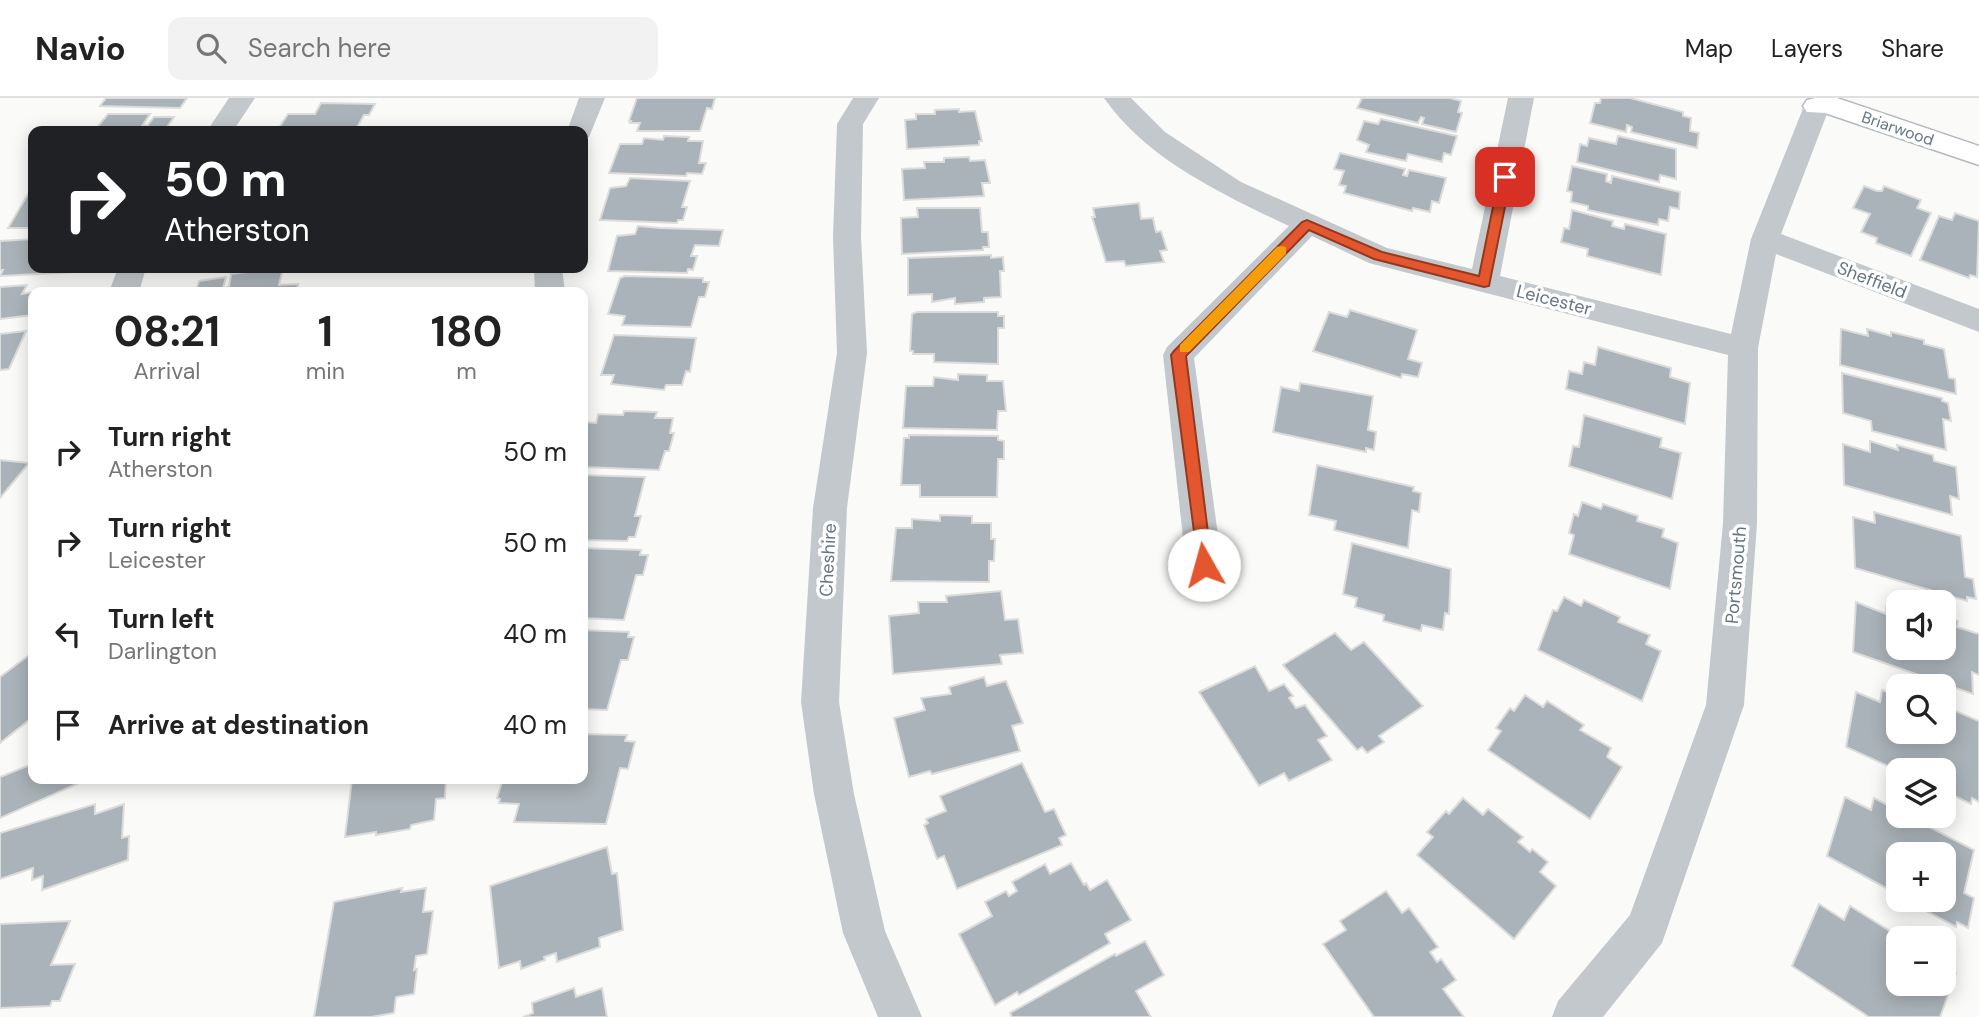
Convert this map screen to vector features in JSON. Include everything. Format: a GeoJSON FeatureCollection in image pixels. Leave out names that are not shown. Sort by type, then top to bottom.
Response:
{"type":"FeatureCollection","features":[{"type":"Feature","properties":{"kind":"street"},"geometry":{"type":"LineString","coordinates":[[223,126],[242,98]]}},
{"type":"Feature","properties":{"kind":"street"},"geometry":{"type":"LineString","coordinates":[[582,126],[592,98]]}},
{"type":"Feature","properties":{"kind":"street","name":"Cheshire"},"geometry":{"type":"LineString","coordinates":[[866,98],[850,124],[847,237],[852,353],[830,508],[820,702],[834,794],[864,933],[900,1017]]}},
{"type":"Feature","properties":{"kind":"street","name":"Leicester"},"geometry":{"type":"LineString","coordinates":[[1117,98],[1156,138],[1231,188],[1379,256],[1743,348]]}},
{"type":"Feature","properties":{"kind":"street"},"geometry":{"type":"LineString","coordinates":[[1484,282],[1521,98]]}},
{"type":"Feature","properties":{"kind":"street","name":"Briarwood"},"geometry":{"type":"LineString","coordinates":[[1817,106],[1827,104],[1979,156]]}},
{"type":"Feature","properties":{"kind":"street","name":"Portsmouth"},"geometry":{"type":"LineString","coordinates":[[1574,1017],[1647,928],[1725,705],[1741,523],[1743,348],[1765,239],[1817,106]]}},
{"type":"Feature","properties":{"kind":"street"},"geometry":{"type":"LineString","coordinates":[[1204,565],[1178,355],[1307,225]]}},
{"type":"Feature","properties":{"kind":"street","name":"Sheffield"},"geometry":{"type":"LineString","coordinates":[[1765,239],[1979,321]]}},
{"type":"Feature","properties":{"kind":"building"},"geometry":{"type":"Polygon","coordinates":[[[106,98],[187,98],[180,108],[100,106],[106,98]]]}},
{"type":"Feature","properties":{"kind":"building"},"geometry":{"type":"Polygon","coordinates":[[[637,98],[715,98],[712,109],[707,108],[700,131],[637,131],[640,123],[629,121],[637,98]]]}},
{"type":"Feature","properties":{"kind":"building"},"geometry":{"type":"Polygon","coordinates":[[[1362,98],[1450,98],[1461,101],[1458,112],[1462,113],[1456,132],[1422,124],[1424,118],[1421,117],[1418,123],[1357,108],[1362,98]]]}},
{"type":"Feature","properties":{"kind":"building"},"geometry":{"type":"Polygon","coordinates":[[[1601,98],[1630,98],[1683,112],[1683,116],[1691,118],[1690,131],[1699,133],[1697,148],[1631,132],[1632,127],[1627,125],[1626,132],[1590,123],[1595,103],[1600,103],[1601,98]]]}},
{"type":"Feature","properties":{"kind":"building"},"geometry":{"type":"Polygon","coordinates":[[[321,103],[375,104],[358,126],[280,126],[288,114],[315,114],[321,103]]]}},
{"type":"Feature","properties":{"kind":"building"},"geometry":{"type":"Polygon","coordinates":[[[959,109],[959,112],[975,111],[982,141],[979,141],[979,145],[907,149],[905,120],[916,119],[916,114],[935,114],[935,110],[959,109]]]}},
{"type":"Feature","properties":{"kind":"building"},"geometry":{"type":"Polygon","coordinates":[[[108,114],[150,114],[142,126],[98,126],[108,114]]]}},
{"type":"Feature","properties":{"kind":"building"},"geometry":{"type":"Polygon","coordinates":[[[154,117],[174,117],[168,126],[142,126],[148,125],[154,117]]]}},
{"type":"Feature","properties":{"kind":"building"},"geometry":{"type":"Polygon","coordinates":[[[1381,119],[1457,136],[1451,155],[1444,153],[1442,162],[1408,154],[1406,161],[1366,152],[1369,145],[1357,140],[1364,121],[1378,124],[1381,119]]]}},
{"type":"Feature","properties":{"kind":"building"},"geometry":{"type":"Polygon","coordinates":[[[664,136],[689,137],[688,141],[703,141],[699,163],[706,163],[702,174],[687,173],[686,176],[609,173],[620,144],[642,144],[644,138],[663,140],[664,136]]]}},
{"type":"Feature","properties":{"kind":"building"},"geometry":{"type":"Polygon","coordinates":[[[1618,136],[1676,149],[1676,179],[1660,175],[1659,182],[1577,162],[1580,144],[1587,146],[1589,138],[1616,144],[1618,136]]]}},
{"type":"Feature","properties":{"kind":"building"},"geometry":{"type":"Polygon","coordinates":[[[1340,153],[1405,169],[1403,175],[1407,176],[1409,170],[1446,178],[1439,203],[1432,201],[1430,212],[1413,208],[1412,211],[1344,193],[1346,186],[1339,185],[1344,171],[1334,169],[1340,153]]]}},
{"type":"Feature","properties":{"kind":"building"},"geometry":{"type":"Polygon","coordinates":[[[969,157],[970,161],[985,160],[990,183],[982,183],[984,196],[904,200],[902,169],[925,168],[924,162],[944,162],[944,158],[969,157]]]}},
{"type":"Feature","properties":{"kind":"building"},"geometry":{"type":"Polygon","coordinates":[[[1572,166],[1607,174],[1606,181],[1611,183],[1612,176],[1680,192],[1679,209],[1670,207],[1668,221],[1659,219],[1658,225],[1588,210],[1588,206],[1571,202],[1572,192],[1567,191],[1572,166]]]}},
{"type":"Feature","properties":{"kind":"building"},"geometry":{"type":"Polygon","coordinates":[[[630,178],[690,181],[682,207],[687,207],[683,220],[678,220],[677,223],[600,220],[610,188],[626,186],[630,178]]]}},
{"type":"Feature","properties":{"kind":"building"},"geometry":{"type":"Polygon","coordinates":[[[1864,186],[1882,191],[1884,186],[1921,200],[1917,208],[1931,213],[1911,256],[1876,243],[1877,238],[1861,232],[1870,214],[1853,208],[1864,186]]]}},
{"type":"Feature","properties":{"kind":"building"},"geometry":{"type":"Polygon","coordinates":[[[28,194],[28,228],[8,228],[28,194]]]}},
{"type":"Feature","properties":{"kind":"building"},"geometry":{"type":"Polygon","coordinates":[[[1139,203],[1141,219],[1153,218],[1156,232],[1161,231],[1167,250],[1160,251],[1164,262],[1126,266],[1124,261],[1106,262],[1092,217],[1095,217],[1093,208],[1139,203]]]}},
{"type":"Feature","properties":{"kind":"building"},"geometry":{"type":"Polygon","coordinates":[[[917,208],[980,208],[982,232],[988,232],[989,247],[983,247],[983,250],[902,254],[901,218],[918,217],[917,208]]]}},
{"type":"Feature","properties":{"kind":"building"},"geometry":{"type":"Polygon","coordinates":[[[1572,210],[1613,221],[1612,226],[1624,229],[1625,224],[1666,234],[1661,275],[1587,256],[1588,249],[1561,242],[1564,228],[1569,229],[1572,210]]]}},
{"type":"Feature","properties":{"kind":"building"},"geometry":{"type":"Polygon","coordinates":[[[1955,213],[1979,221],[1977,277],[1970,275],[1969,278],[1920,260],[1939,216],[1952,220],[1955,213]]]}},
{"type":"Feature","properties":{"kind":"building"},"geometry":{"type":"Polygon","coordinates":[[[638,226],[723,230],[719,246],[695,245],[691,256],[697,256],[693,270],[688,269],[687,273],[608,271],[617,236],[635,234],[638,226]]]}},
{"type":"Feature","properties":{"kind":"building"},"geometry":{"type":"Polygon","coordinates":[[[28,239],[28,273],[56,273],[0,276],[3,270],[0,270],[0,241],[28,239]]]}},
{"type":"Feature","properties":{"kind":"building"},"geometry":{"type":"Polygon","coordinates":[[[991,255],[991,258],[1003,257],[1004,271],[1000,271],[1001,297],[984,298],[984,302],[955,304],[955,298],[932,302],[932,294],[908,295],[908,258],[991,255]]]}},
{"type":"Feature","properties":{"kind":"building"},"geometry":{"type":"Polygon","coordinates":[[[282,273],[279,285],[298,284],[298,287],[229,287],[231,274],[282,273]]]}},
{"type":"Feature","properties":{"kind":"building"},"geometry":{"type":"Polygon","coordinates":[[[226,277],[223,287],[197,287],[199,281],[226,277]]]}},
{"type":"Feature","properties":{"kind":"building"},"geometry":{"type":"Polygon","coordinates":[[[620,278],[703,278],[703,282],[709,282],[705,297],[699,297],[691,327],[622,325],[625,316],[608,314],[620,278]]]}},
{"type":"Feature","properties":{"kind":"building"},"geometry":{"type":"Polygon","coordinates":[[[27,285],[22,294],[28,293],[28,316],[0,319],[0,287],[27,285]]]}},
{"type":"Feature","properties":{"kind":"building"},"geometry":{"type":"Polygon","coordinates":[[[1350,310],[1417,330],[1408,359],[1422,363],[1418,377],[1402,374],[1401,378],[1313,351],[1329,312],[1347,317],[1350,310]]]}},
{"type":"Feature","properties":{"kind":"building"},"geometry":{"type":"Polygon","coordinates":[[[998,312],[998,316],[1004,316],[1004,328],[998,328],[998,364],[934,362],[934,354],[913,354],[913,351],[910,351],[912,314],[998,312]]]}},
{"type":"Feature","properties":{"kind":"building"},"geometry":{"type":"Polygon","coordinates":[[[1841,329],[1868,336],[1867,329],[1891,336],[1891,332],[1924,340],[1924,344],[1944,349],[1949,378],[1955,379],[1956,394],[1840,365],[1841,329]]]}},
{"type":"Feature","properties":{"kind":"building"},"geometry":{"type":"Polygon","coordinates":[[[26,331],[9,369],[0,370],[0,334],[26,331]]]}},
{"type":"Feature","properties":{"kind":"building"},"geometry":{"type":"Polygon","coordinates":[[[614,335],[696,338],[690,372],[686,371],[682,385],[666,385],[664,390],[611,384],[614,375],[601,375],[614,335]]]}},
{"type":"Feature","properties":{"kind":"building"},"geometry":{"type":"Polygon","coordinates":[[[1598,347],[1671,368],[1670,377],[1690,383],[1685,424],[1566,389],[1569,371],[1582,374],[1584,362],[1595,365],[1598,347]]]}},
{"type":"Feature","properties":{"kind":"building"},"geometry":{"type":"Polygon","coordinates":[[[1842,373],[1942,398],[1942,401],[1948,403],[1951,421],[1943,419],[1946,450],[1872,431],[1871,421],[1843,413],[1842,373]]]}},
{"type":"Feature","properties":{"kind":"building"},"geometry":{"type":"Polygon","coordinates":[[[958,374],[987,375],[987,381],[1003,381],[1006,411],[998,411],[997,430],[903,428],[906,386],[933,386],[934,377],[958,380],[958,374]]]}},
{"type":"Feature","properties":{"kind":"building"},"geometry":{"type":"Polygon","coordinates":[[[1300,383],[1373,396],[1368,430],[1376,432],[1374,450],[1366,448],[1366,452],[1273,432],[1281,387],[1299,391],[1300,383]]]}},
{"type":"Feature","properties":{"kind":"building"},"geometry":{"type":"Polygon","coordinates":[[[624,411],[657,412],[655,418],[673,418],[670,433],[674,433],[669,451],[665,451],[659,470],[588,467],[588,422],[596,423],[598,414],[623,415],[624,411]]]}},
{"type":"Feature","properties":{"kind":"building"},"geometry":{"type":"Polygon","coordinates":[[[1584,415],[1662,438],[1660,447],[1681,453],[1672,499],[1569,466],[1573,446],[1579,447],[1584,415]]]}},
{"type":"Feature","properties":{"kind":"building"},"geometry":{"type":"Polygon","coordinates":[[[909,435],[998,436],[998,440],[1004,441],[1004,459],[998,459],[997,497],[920,497],[920,485],[901,485],[904,438],[909,438],[909,435]]]}},
{"type":"Feature","properties":{"kind":"building"},"geometry":{"type":"Polygon","coordinates":[[[1870,441],[1898,450],[1897,445],[1933,455],[1934,461],[1956,467],[1959,499],[1950,496],[1952,515],[1844,485],[1843,444],[1870,452],[1870,441]]]}},
{"type":"Feature","properties":{"kind":"building"},"geometry":{"type":"Polygon","coordinates":[[[0,460],[28,463],[28,464],[0,498],[0,460]]]}},
{"type":"Feature","properties":{"kind":"building"},"geometry":{"type":"Polygon","coordinates":[[[1317,465],[1414,487],[1413,491],[1421,493],[1419,512],[1412,510],[1408,548],[1334,530],[1336,521],[1309,515],[1317,465]]]}},
{"type":"Feature","properties":{"kind":"building"},"geometry":{"type":"Polygon","coordinates":[[[588,475],[645,477],[635,516],[641,516],[635,537],[629,537],[627,541],[588,540],[588,475]]]}},
{"type":"Feature","properties":{"kind":"building"},"geometry":{"type":"Polygon","coordinates":[[[1582,502],[1601,509],[1603,504],[1638,516],[1637,521],[1664,529],[1662,537],[1678,543],[1670,589],[1569,554],[1574,535],[1569,533],[1574,514],[1578,516],[1582,502]]]}},
{"type":"Feature","properties":{"kind":"building"},"geometry":{"type":"Polygon","coordinates":[[[1874,512],[1961,536],[1965,577],[1973,579],[1976,599],[1967,597],[1967,601],[1956,598],[1956,590],[1930,590],[1855,568],[1853,517],[1875,523],[1874,512]]]}},
{"type":"Feature","properties":{"kind":"building"},"geometry":{"type":"Polygon","coordinates":[[[940,515],[972,516],[972,523],[991,523],[991,539],[995,539],[994,561],[989,561],[989,582],[891,581],[896,528],[912,528],[912,519],[940,521],[940,515]]]}},
{"type":"Feature","properties":{"kind":"building"},"geometry":{"type":"Polygon","coordinates":[[[1352,543],[1451,569],[1449,614],[1445,613],[1443,630],[1422,625],[1421,631],[1383,621],[1384,615],[1355,607],[1357,598],[1343,594],[1352,543]]]}},
{"type":"Feature","properties":{"kind":"building"},"geometry":{"type":"Polygon","coordinates":[[[588,548],[641,550],[640,555],[648,555],[643,575],[636,575],[624,620],[588,618],[588,548]]]}},
{"type":"Feature","properties":{"kind":"building"},"geometry":{"type":"Polygon","coordinates":[[[1001,591],[1005,620],[1018,619],[1023,653],[1000,655],[1002,664],[893,674],[889,616],[919,613],[918,602],[947,602],[946,596],[1001,591]]]}},
{"type":"Feature","properties":{"kind":"building"},"geometry":{"type":"Polygon","coordinates":[[[1564,597],[1581,606],[1584,600],[1620,617],[1618,622],[1650,635],[1646,644],[1661,651],[1642,701],[1538,650],[1553,610],[1557,611],[1564,597]]]}},
{"type":"Feature","properties":{"kind":"building"},"geometry":{"type":"Polygon","coordinates":[[[1856,602],[1886,614],[1886,660],[1956,660],[1956,620],[1957,627],[1979,634],[1979,675],[1972,672],[1973,694],[1956,688],[1956,674],[1916,674],[1853,652],[1856,602]]]}},
{"type":"Feature","properties":{"kind":"building"},"geometry":{"type":"Polygon","coordinates":[[[588,630],[629,632],[628,637],[634,637],[628,660],[621,660],[607,710],[588,709],[588,630]]]}},
{"type":"Feature","properties":{"kind":"building"},"geometry":{"type":"Polygon","coordinates":[[[1335,633],[1351,650],[1364,642],[1423,706],[1379,736],[1384,742],[1367,753],[1362,747],[1357,750],[1283,665],[1335,633]]]}},
{"type":"Feature","properties":{"kind":"building"},"geometry":{"type":"Polygon","coordinates":[[[28,656],[28,721],[0,743],[0,677],[28,656]]]}},
{"type":"Feature","properties":{"kind":"building"},"geometry":{"type":"Polygon","coordinates":[[[1255,666],[1269,691],[1284,684],[1293,696],[1289,698],[1296,708],[1305,705],[1327,736],[1318,740],[1332,760],[1289,781],[1284,773],[1259,786],[1199,692],[1255,666]]]}},
{"type":"Feature","properties":{"kind":"building"},"geometry":{"type":"Polygon","coordinates":[[[984,677],[987,686],[1006,681],[1023,723],[1012,726],[1020,751],[932,774],[930,771],[909,777],[894,718],[925,710],[921,698],[951,694],[949,687],[984,677]]]}},
{"type":"Feature","properties":{"kind":"building"},"geometry":{"type":"Polygon","coordinates":[[[1882,690],[1886,692],[1886,744],[1956,744],[1956,711],[1979,721],[1979,802],[1972,798],[1971,804],[1956,797],[1956,758],[1886,758],[1886,765],[1846,747],[1856,692],[1880,702],[1882,690]]]}},
{"type":"Feature","properties":{"kind":"building"},"geometry":{"type":"Polygon","coordinates":[[[1525,695],[1543,707],[1547,701],[1584,725],[1580,730],[1611,748],[1607,757],[1622,767],[1590,819],[1488,750],[1501,731],[1496,728],[1510,708],[1514,711],[1525,695]]]}},
{"type":"Feature","properties":{"kind":"building"},"geometry":{"type":"Polygon","coordinates":[[[588,734],[627,735],[625,741],[635,742],[628,769],[620,768],[606,824],[514,822],[519,804],[499,803],[500,799],[497,798],[501,784],[588,784],[588,734]]]}},
{"type":"Feature","properties":{"kind":"building"},"geometry":{"type":"Polygon","coordinates":[[[1022,763],[1045,812],[1054,809],[1066,835],[1059,838],[1062,845],[957,889],[944,856],[937,859],[924,825],[928,823],[926,819],[946,811],[940,796],[1022,763]]]}},
{"type":"Feature","properties":{"kind":"building"},"geometry":{"type":"Polygon","coordinates":[[[28,766],[28,784],[77,784],[0,818],[0,777],[28,766]]]}},
{"type":"Feature","properties":{"kind":"building"},"geometry":{"type":"Polygon","coordinates":[[[351,784],[446,784],[445,798],[436,799],[434,820],[411,825],[410,829],[345,837],[351,784]]]}},
{"type":"Feature","properties":{"kind":"building"},"geometry":{"type":"Polygon","coordinates":[[[1845,797],[1871,810],[1874,798],[1886,804],[1886,828],[1931,828],[1974,850],[1964,893],[1974,898],[1968,928],[1957,922],[1956,927],[1928,912],[1956,912],[1956,842],[1886,842],[1886,888],[1827,856],[1845,797]]]}},
{"type":"Feature","properties":{"kind":"building"},"geometry":{"type":"Polygon","coordinates":[[[1463,798],[1483,815],[1488,809],[1523,837],[1518,842],[1548,862],[1540,872],[1556,886],[1514,939],[1417,855],[1433,837],[1427,832],[1446,811],[1449,814],[1463,798]]]}},
{"type":"Feature","properties":{"kind":"building"},"geometry":{"type":"Polygon","coordinates":[[[95,804],[95,814],[124,804],[122,838],[129,836],[128,860],[42,890],[43,876],[32,880],[33,868],[0,879],[0,833],[95,804]]]}},
{"type":"Feature","properties":{"kind":"building"},"geometry":{"type":"Polygon","coordinates":[[[607,847],[612,874],[617,873],[623,930],[599,938],[600,947],[557,962],[556,953],[521,969],[520,961],[499,968],[490,886],[607,847]]]}},
{"type":"Feature","properties":{"kind":"building"},"geometry":{"type":"Polygon","coordinates":[[[1071,863],[1090,890],[1107,880],[1131,920],[1105,934],[1110,943],[1019,995],[1017,992],[995,1005],[959,934],[992,916],[985,902],[1006,891],[1009,896],[1017,891],[1012,882],[1045,864],[1050,874],[1071,863]]]}},
{"type":"Feature","properties":{"kind":"building"},"geometry":{"type":"Polygon","coordinates":[[[402,888],[401,892],[426,888],[423,912],[433,911],[427,954],[416,956],[414,994],[396,997],[394,1013],[371,1017],[314,1017],[334,902],[402,888]]]}},
{"type":"Feature","properties":{"kind":"building"},"geometry":{"type":"Polygon","coordinates":[[[1386,891],[1402,913],[1409,908],[1438,947],[1430,952],[1437,962],[1441,959],[1456,980],[1443,989],[1464,1017],[1374,1017],[1323,944],[1346,930],[1340,921],[1386,891]]]}},
{"type":"Feature","properties":{"kind":"building"},"geometry":{"type":"Polygon","coordinates":[[[1819,904],[1844,920],[1850,906],[1886,929],[1886,996],[1948,996],[1940,1017],[1869,1017],[1792,966],[1819,904]]]}},
{"type":"Feature","properties":{"kind":"building"},"geometry":{"type":"Polygon","coordinates":[[[70,921],[51,965],[75,964],[60,1001],[52,1001],[50,1006],[0,1008],[0,924],[70,921]]]}},
{"type":"Feature","properties":{"kind":"building"},"geometry":{"type":"Polygon","coordinates":[[[1145,941],[1164,975],[1136,991],[1151,1017],[1012,1017],[1010,1013],[1115,954],[1116,956],[1145,941]]]}},
{"type":"Feature","properties":{"kind":"building"},"geometry":{"type":"Polygon","coordinates":[[[574,988],[576,997],[602,988],[607,1017],[523,1017],[533,1013],[532,1003],[574,988]]]}},
{"type":"Feature","properties":{"kind":"slow traffic"},"geometry":{"type":"LineString","coordinates":[[1184,349],[1281,250]]}},
{"type":"Feature","properties":{"kind":"route"},"geometry":{"type":"LineString","coordinates":[[1204,565],[1178,355],[1307,225],[1379,256],[1484,282],[1505,177]]}}]}
